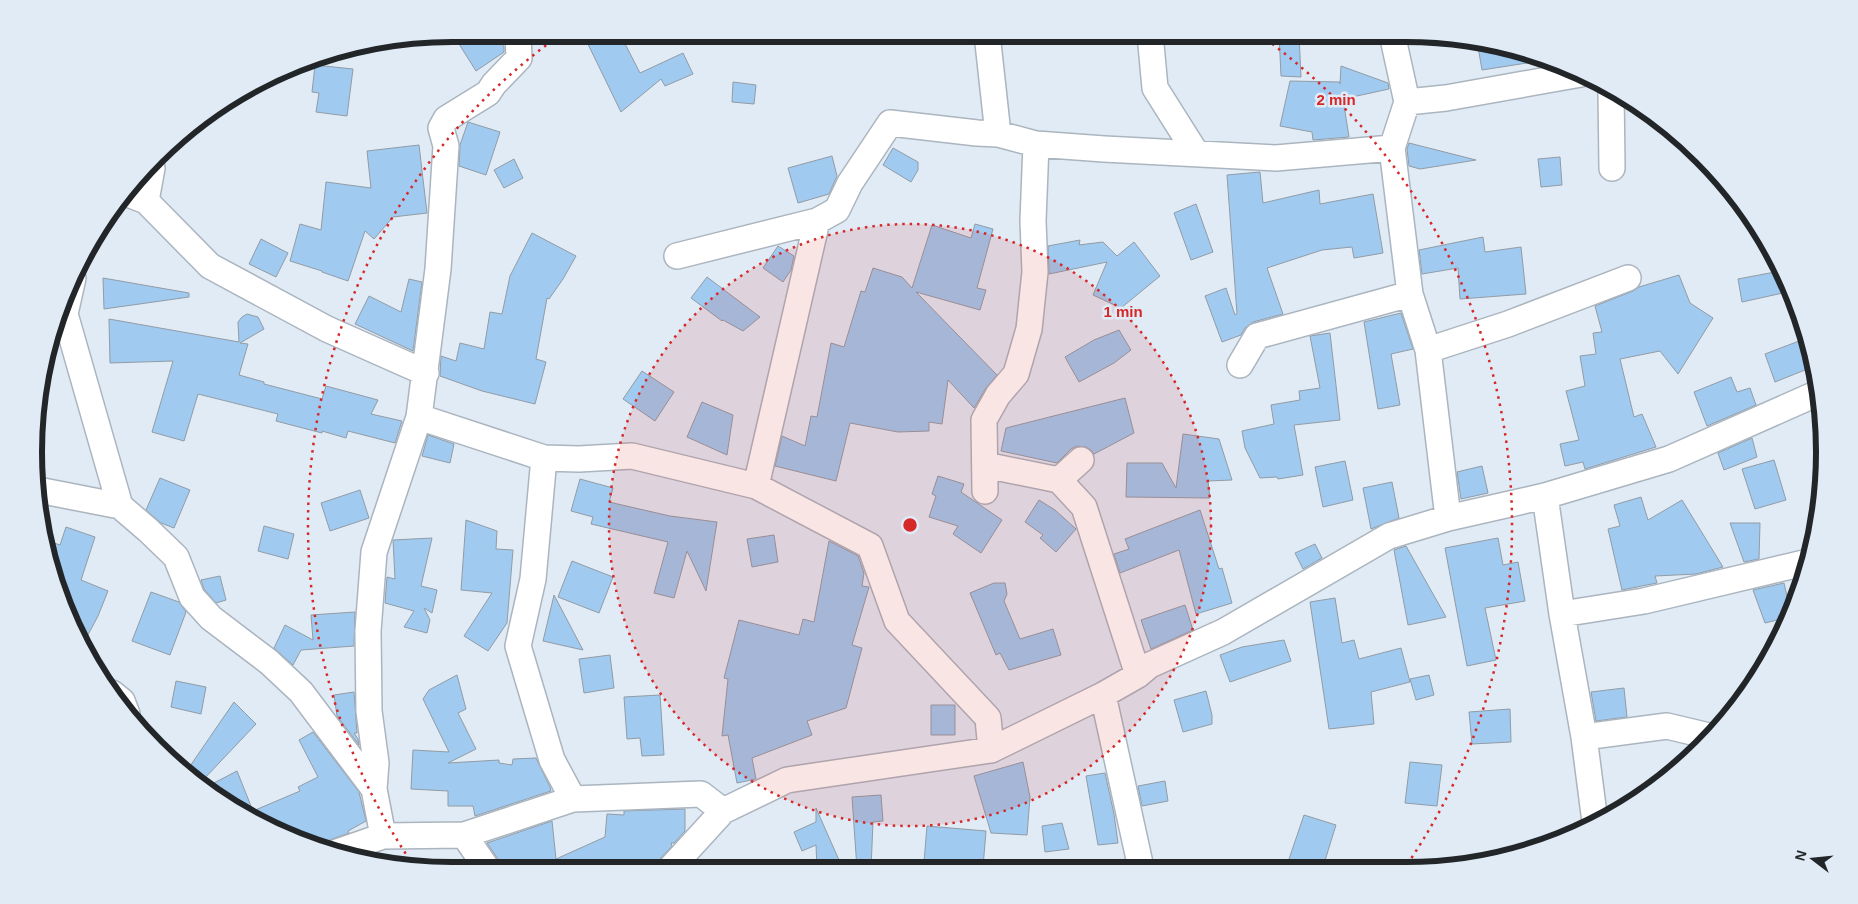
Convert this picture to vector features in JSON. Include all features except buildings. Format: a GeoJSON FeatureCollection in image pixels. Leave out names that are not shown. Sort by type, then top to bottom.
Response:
{"type":"FeatureCollection","features":[{"type":"Feature","properties":{"kind":"street"},"geometry":{"type":"LineString","coordinates":[[383,836],[374,789],[376,763],[369,711],[368,631],[374,552],[419,417],[426,373],[438,268],[446,146],[441,128],[446,119],[488,93],[519,58],[518,42]]}},
{"type":"Feature","properties":{"kind":"street"},"geometry":{"type":"LineString","coordinates":[[988,42],[998,134]]}},
{"type":"Feature","properties":{"kind":"street"},"geometry":{"type":"LineString","coordinates":[[1151,42],[1155,88],[1196,153]]}},
{"type":"Feature","properties":{"kind":"street"},"geometry":{"type":"LineString","coordinates":[[1394,42],[1407,102],[1392,148],[1410,294],[1428,350],[1448,518]]}},
{"type":"Feature","properties":{"kind":"street"},"geometry":{"type":"LineString","coordinates":[[1407,102],[1446,98],[1568,76]]}},
{"type":"Feature","properties":{"kind":"street"},"geometry":{"type":"LineString","coordinates":[[1611,97],[1612,168]]}},
{"type":"Feature","properties":{"kind":"street"},"geometry":{"type":"LineString","coordinates":[[677,256],[817,221],[837,210],[850,183],[890,123],[998,134],[1036,144],[1276,158],[1392,148]]}},
{"type":"Feature","properties":{"kind":"street"},"geometry":{"type":"LineString","coordinates":[[985,491],[984,420],[998,395],[1016,374],[1029,329],[1035,272],[1033,221],[1036,144]]}},
{"type":"Feature","properties":{"kind":"street"},"geometry":{"type":"LineString","coordinates":[[146,180],[137,197],[210,266],[327,329],[426,373]]}},
{"type":"Feature","properties":{"kind":"street"},"geometry":{"type":"LineString","coordinates":[[756,486],[817,221]]}},
{"type":"Feature","properties":{"kind":"street"},"geometry":{"type":"LineString","coordinates":[[1428,350],[1508,324],[1628,278]]}},
{"type":"Feature","properties":{"kind":"street"},"geometry":{"type":"LineString","coordinates":[[1240,365],[1257,336],[1410,294]]}},
{"type":"Feature","properties":{"kind":"street"},"geometry":{"type":"LineString","coordinates":[[64,321],[120,506],[176,557],[192,597],[211,618],[269,662],[301,692],[374,789]]}},
{"type":"Feature","properties":{"kind":"street"},"geometry":{"type":"LineString","coordinates":[[677,862],[723,811],[787,780],[991,750],[1102,695],[1138,675],[1150,665],[1223,632],[1389,536],[1448,518],[1545,496],[1669,459],[1812,396]]}},
{"type":"Feature","properties":{"kind":"street"},"geometry":{"type":"LineString","coordinates":[[419,417],[544,458],[579,459],[632,456],[756,486],[870,546],[898,621],[988,718],[991,750]]}},
{"type":"Feature","properties":{"kind":"street"},"geometry":{"type":"LineString","coordinates":[[544,458],[533,579],[518,646],[552,760],[573,799]]}},
{"type":"Feature","properties":{"kind":"street"},"geometry":{"type":"LineString","coordinates":[[1059,480],[1081,460]]}},
{"type":"Feature","properties":{"kind":"street"},"geometry":{"type":"LineString","coordinates":[[985,465],[1059,480],[1084,507],[1138,675]]}},
{"type":"Feature","properties":{"kind":"street"},"geometry":{"type":"LineString","coordinates":[[44,491],[120,506]]}},
{"type":"Feature","properties":{"kind":"street"},"geometry":{"type":"LineString","coordinates":[[1545,496],[1562,614],[1584,737],[1594,815]]}},
{"type":"Feature","properties":{"kind":"street"},"geometry":{"type":"LineString","coordinates":[[1562,614],[1644,601],[1800,564]]}},
{"type":"Feature","properties":{"kind":"street"},"geometry":{"type":"LineString","coordinates":[[1102,695],[1140,862]]}},
{"type":"Feature","properties":{"kind":"street"},"geometry":{"type":"LineString","coordinates":[[1584,737],[1667,726],[1703,735]]}},
{"type":"Feature","properties":{"kind":"street"},"geometry":{"type":"LineString","coordinates":[[357,850],[383,836],[464,835],[573,799],[701,794],[723,811]]}},
{"type":"Feature","properties":{"kind":"street"},"geometry":{"type":"LineString","coordinates":[[464,835],[483,862]]}}]}
